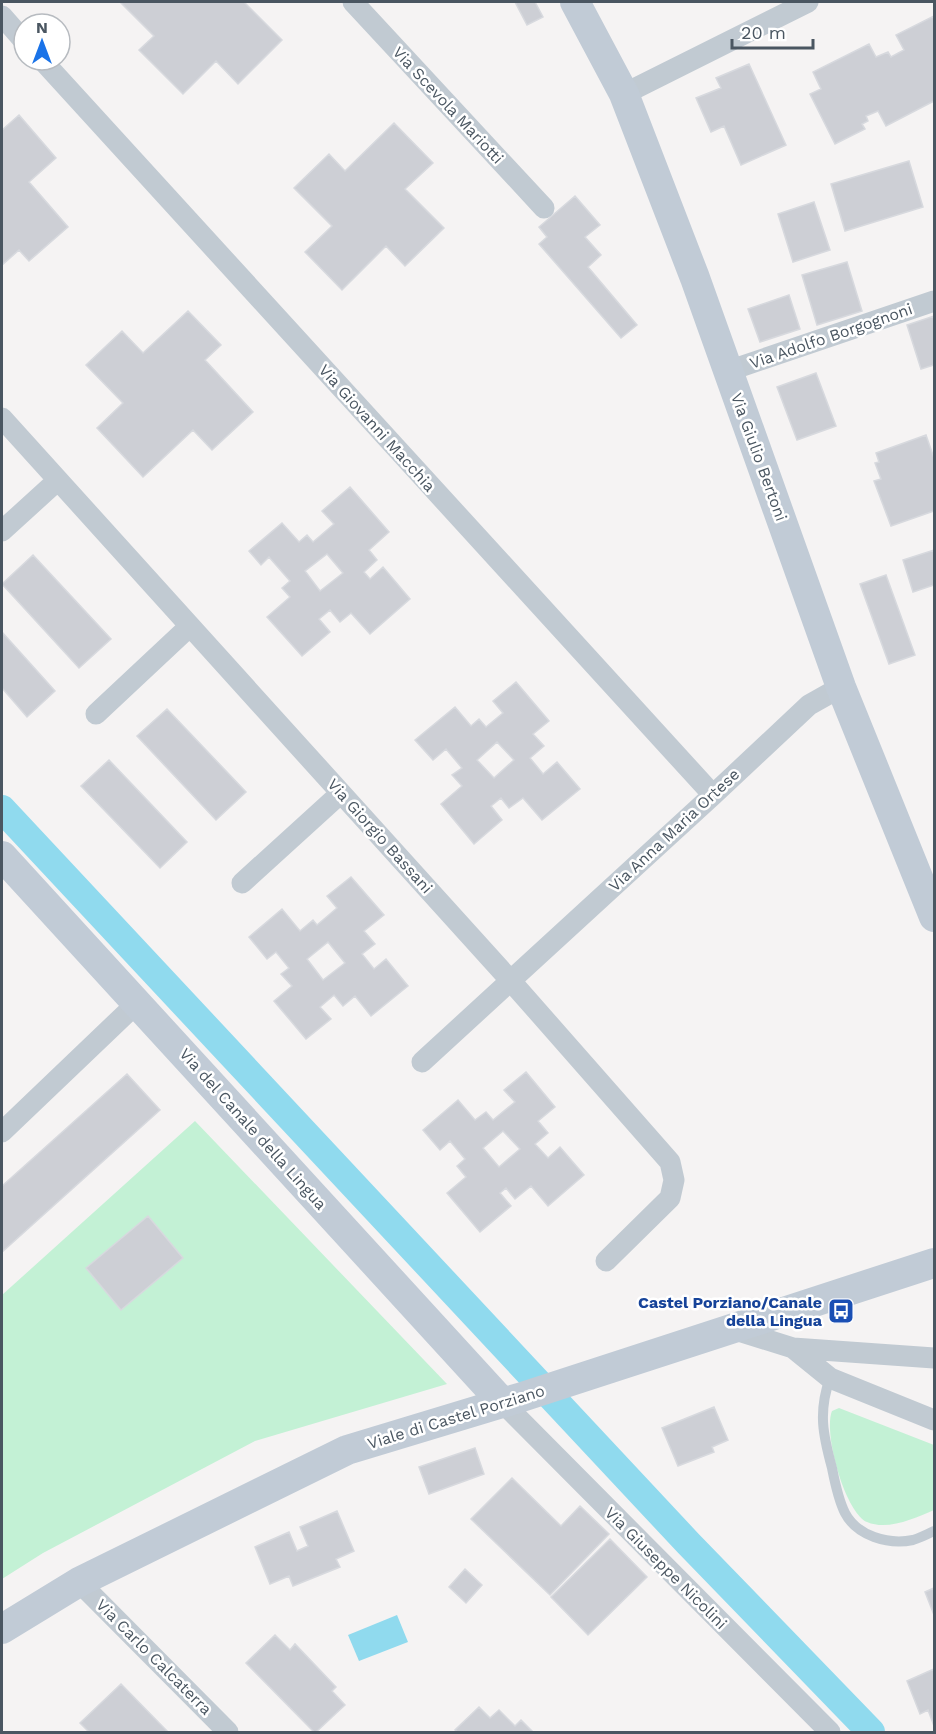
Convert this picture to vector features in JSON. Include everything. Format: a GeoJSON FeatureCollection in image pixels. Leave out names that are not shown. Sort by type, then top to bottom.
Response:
{"type":"FeatureCollection","features":[{"type":"Feature","properties":{"kind":"street","name":"Via Scevola Mariotti"},"geometry":{"type":"LineString","coordinates":[[353,2],[544,208]]}},
{"type":"Feature","properties":{"kind":"street","name":"Via Giulio Bertoni"},"geometry":{"type":"LineString","coordinates":[[575,2],[624,94],[691,267],[841,687],[934,918]]}},
{"type":"Feature","properties":{"kind":"street"},"geometry":{"type":"LineString","coordinates":[[624,94],[808,2]]}},
{"type":"Feature","properties":{"kind":"street"},"geometry":{"type":"LineString","coordinates":[[2,16],[12,27]]}},
{"type":"Feature","properties":{"kind":"street","name":"Via Giovanni Macchia"},"geometry":{"type":"LineString","coordinates":[[53,72],[713,795]]}},
{"type":"Feature","properties":{"kind":"street","name":"Via Adolfo Borgognoni"},"geometry":{"type":"LineString","coordinates":[[728,371],[934,301]]}},
{"type":"Feature","properties":{"kind":"street","name":"Via Giorgio Bassani"},"geometry":{"type":"LineString","coordinates":[[2,418],[510,980],[670,1162],[674,1180],[670,1198],[606,1261]]}},
{"type":"Feature","properties":{"kind":"street"},"geometry":{"type":"LineString","coordinates":[[2,531],[58,480]]}},
{"type":"Feature","properties":{"kind":"street"},"geometry":{"type":"LineString","coordinates":[[96,714],[190,626]]}},
{"type":"Feature","properties":{"kind":"street","name":"Via Anna Maria Ortese"},"geometry":{"type":"LineString","coordinates":[[422,1062],[809,705],[841,687]]}},
{"type":"Feature","properties":{"kind":"street"},"geometry":{"type":"LineString","coordinates":[[242,883],[341,794]]}},
{"type":"Feature","properties":{"kind":"street","name":"Via del Canale della Lingua"},"geometry":{"type":"LineString","coordinates":[[2,856],[137,1003],[512,1400]]}},
{"type":"Feature","properties":{"kind":"street"},"geometry":{"type":"LineString","coordinates":[[2,1132],[137,1003]]}},
{"type":"Feature","properties":{"kind":"street","name":"Viale di Castel Porziano"},"geometry":{"type":"LineString","coordinates":[[2,1629],[79,1582],[346,1450],[512,1400],[934,1263]]}},
{"type":"Feature","properties":{"kind":"street"},"geometry":{"type":"LineString","coordinates":[[732,1329],[793,1348],[934,1358]]}},
{"type":"Feature","properties":{"kind":"street"},"geometry":{"type":"LineString","coordinates":[[793,1348],[830,1378],[934,1420]]}},
{"type":"Feature","properties":{"kind":"street","name":"Via Giuseppe Nicolini"},"geometry":{"type":"LineString","coordinates":[[512,1400],[830,1732]]}},
{"type":"Feature","properties":{"kind":"street","name":"Via Carlo Calcaterra"},"geometry":{"type":"LineString","coordinates":[[79,1582],[228,1732]]}},
{"type":"Feature","properties":{"kind":"lane"},"geometry":{"type":"LineString","coordinates":[[830,1378],[822,1407],[823,1432],[839,1500],[846,1514],[855,1526],[869,1535],[886,1541],[914,1539],[934,1531]]}},
{"type":"Feature","properties":{"kind":"green space"},"geometry":{"type":"Polygon","coordinates":[[[195,1121],[447,1384],[255,1441],[43,1553],[2,1579],[2,1295],[195,1121]],[[148,1216],[86,1268],[121,1310],[183,1258],[148,1216]]]}},
{"type":"Feature","properties":{"kind":"green space"},"geometry":{"type":"Polygon","coordinates":[[[839,1408],[934,1445],[934,1510],[918,1517],[884,1525],[867,1522],[859,1515],[844,1488],[833,1453],[830,1422],[832,1411],[839,1408]]]}},
{"type":"Feature","properties":{"kind":"water"},"geometry":{"type":"Polygon","coordinates":[[[397,1615],[408,1642],[359,1661],[348,1635],[397,1615]]]}},
{"type":"Feature","properties":{"kind":"building"},"geometry":{"type":"Polygon","coordinates":[[[120,2],[244,2],[282,40],[238,84],[216,61],[183,94],[139,50],[154,36],[120,2]]]}},
{"type":"Feature","properties":{"kind":"building"},"geometry":{"type":"Polygon","coordinates":[[[515,2],[535,2],[543,17],[527,25],[515,2]]]}},
{"type":"Feature","properties":{"kind":"building"},"geometry":{"type":"Polygon","coordinates":[[[934,16],[934,101],[886,126],[878,111],[866,116],[868,121],[862,124],[865,129],[835,144],[810,94],[821,89],[813,72],[869,44],[876,57],[888,52],[891,57],[904,50],[896,35],[934,16]]]}},
{"type":"Feature","properties":{"kind":"building"},"geometry":{"type":"Polygon","coordinates":[[[749,64],[786,145],[741,165],[724,126],[711,132],[696,98],[721,88],[716,78],[749,64]]]}},
{"type":"Feature","properties":{"kind":"building"},"geometry":{"type":"Polygon","coordinates":[[[19,115],[56,158],[29,182],[68,227],[29,261],[19,250],[2,265],[2,130],[19,115]]]}},
{"type":"Feature","properties":{"kind":"building"},"geometry":{"type":"Polygon","coordinates":[[[394,123],[433,163],[405,189],[444,228],[405,266],[386,246],[342,290],[305,252],[332,226],[294,188],[329,154],[345,171],[394,123]]]}},
{"type":"Feature","properties":{"kind":"building"},"geometry":{"type":"Polygon","coordinates":[[[909,161],[923,207],[845,231],[831,184],[909,161]]]}},
{"type":"Feature","properties":{"kind":"building"},"geometry":{"type":"Polygon","coordinates":[[[575,196],[600,225],[585,237],[601,255],[588,267],[637,325],[621,338],[539,244],[547,237],[539,227],[575,196]]]}},
{"type":"Feature","properties":{"kind":"building"},"geometry":{"type":"Polygon","coordinates":[[[814,202],[830,250],[793,262],[778,214],[814,202]]]}},
{"type":"Feature","properties":{"kind":"building"},"geometry":{"type":"Polygon","coordinates":[[[847,262],[862,311],[817,325],[802,275],[847,262]]]}},
{"type":"Feature","properties":{"kind":"building"},"geometry":{"type":"Polygon","coordinates":[[[789,295],[800,329],[760,342],[748,309],[789,295]]]}},
{"type":"Feature","properties":{"kind":"building"},"geometry":{"type":"Polygon","coordinates":[[[188,311],[221,345],[205,360],[253,412],[212,450],[193,430],[143,477],[97,428],[123,403],[86,365],[122,331],[143,353],[188,311]]]}},
{"type":"Feature","properties":{"kind":"building"},"geometry":{"type":"Polygon","coordinates":[[[934,316],[934,365],[921,369],[907,325],[934,316]]]}},
{"type":"Feature","properties":{"kind":"building"},"geometry":{"type":"Polygon","coordinates":[[[816,373],[836,426],[797,440],[777,387],[816,373]]]}},
{"type":"Feature","properties":{"kind":"building"},"geometry":{"type":"Polygon","coordinates":[[[926,435],[934,458],[934,511],[891,526],[874,481],[881,479],[875,463],[879,462],[876,453],[926,435]]]}},
{"type":"Feature","properties":{"kind":"building"},"geometry":{"type":"Polygon","coordinates":[[[350,487],[389,532],[369,550],[377,560],[364,572],[370,579],[383,567],[410,599],[370,634],[351,613],[340,622],[330,610],[319,619],[330,632],[302,656],[267,617],[290,597],[282,588],[290,581],[269,557],[261,565],[249,551],[282,523],[299,542],[307,535],[313,542],[334,524],[322,511],[350,487]],[[327,554],[305,571],[320,591],[343,573],[327,554]]]}},
{"type":"Feature","properties":{"kind":"building"},"geometry":{"type":"Polygon","coordinates":[[[934,550],[934,585],[913,592],[903,560],[934,550]]]}},
{"type":"Feature","properties":{"kind":"building"},"geometry":{"type":"Polygon","coordinates":[[[33,555],[111,639],[79,668],[2,584],[33,555]]]}},
{"type":"Feature","properties":{"kind":"building"},"geometry":{"type":"Polygon","coordinates":[[[886,575],[915,655],[889,664],[860,584],[886,575]]]}},
{"type":"Feature","properties":{"kind":"building"},"geometry":{"type":"Polygon","coordinates":[[[2,632],[55,691],[27,717],[2,688],[2,632]]]}},
{"type":"Feature","properties":{"kind":"building"},"geometry":{"type":"Polygon","coordinates":[[[516,682],[549,721],[533,734],[544,746],[530,758],[543,774],[557,762],[580,789],[542,820],[523,798],[509,808],[501,798],[491,806],[502,820],[474,844],[441,804],[462,786],[452,775],[462,768],[446,749],[433,760],[415,740],[455,707],[471,726],[479,719],[486,727],[503,713],[493,701],[516,682]],[[497,742],[477,760],[494,778],[514,760],[497,742]]]}},
{"type":"Feature","properties":{"kind":"building"},"geometry":{"type":"Polygon","coordinates":[[[167,709],[246,792],[216,820],[137,736],[167,709]]]}},
{"type":"Feature","properties":{"kind":"building"},"geometry":{"type":"Polygon","coordinates":[[[109,760],[187,842],[160,868],[81,786],[109,760]]]}},
{"type":"Feature","properties":{"kind":"building"},"geometry":{"type":"Polygon","coordinates":[[[351,877],[384,915],[364,931],[375,944],[362,954],[374,969],[386,959],[408,986],[371,1016],[355,996],[343,1006],[334,995],[320,1007],[331,1019],[306,1039],[274,1001],[292,986],[281,974],[289,968],[276,952],[267,959],[249,937],[282,909],[300,931],[313,920],[317,925],[337,908],[327,896],[351,877]],[[328,942],[307,959],[323,980],[345,963],[328,942]]]}},
{"type":"Feature","properties":{"kind":"building"},"geometry":{"type":"Polygon","coordinates":[[[526,1072],[555,1107],[538,1121],[548,1133],[535,1144],[548,1158],[560,1147],[584,1175],[548,1206],[531,1186],[515,1199],[506,1188],[500,1193],[511,1206],[480,1232],[447,1193],[466,1177],[457,1166],[465,1159],[450,1141],[440,1150],[423,1130],[458,1100],[475,1120],[486,1112],[493,1120],[515,1102],[504,1090],[526,1072]],[[503,1131],[483,1148],[499,1167],[520,1149],[503,1131]]]}},
{"type":"Feature","properties":{"kind":"building"},"geometry":{"type":"Polygon","coordinates":[[[127,1074],[160,1110],[2,1252],[2,1186],[127,1074]]]}},
{"type":"Feature","properties":{"kind":"building"},"geometry":{"type":"Polygon","coordinates":[[[148,1216],[183,1258],[121,1310],[86,1268],[148,1216]]]}},
{"type":"Feature","properties":{"kind":"building"},"geometry":{"type":"Polygon","coordinates":[[[714,1407],[728,1440],[712,1447],[714,1452],[678,1466],[662,1428],[714,1407]]]}},
{"type":"Feature","properties":{"kind":"building"},"geometry":{"type":"Polygon","coordinates":[[[475,1448],[484,1474],[429,1494],[419,1467],[475,1448]]]}},
{"type":"Feature","properties":{"kind":"building"},"geometry":{"type":"Polygon","coordinates":[[[512,1478],[561,1526],[580,1506],[609,1534],[550,1595],[471,1519],[512,1478]]]}},
{"type":"Feature","properties":{"kind":"building"},"geometry":{"type":"Polygon","coordinates":[[[337,1511],[354,1551],[336,1559],[340,1567],[293,1586],[289,1576],[270,1584],[255,1547],[289,1532],[297,1551],[308,1546],[300,1527],[337,1511]]]}},
{"type":"Feature","properties":{"kind":"building"},"geometry":{"type":"Polygon","coordinates":[[[610,1539],[647,1577],[588,1635],[551,1597],[610,1539]]]}},
{"type":"Feature","properties":{"kind":"building"},"geometry":{"type":"Polygon","coordinates":[[[465,1569],[482,1585],[466,1603],[449,1587],[465,1569]]]}},
{"type":"Feature","properties":{"kind":"building"},"geometry":{"type":"Polygon","coordinates":[[[934,1588],[934,1615],[925,1592],[934,1588]]]}},
{"type":"Feature","properties":{"kind":"building"},"geometry":{"type":"Polygon","coordinates":[[[275,1635],[290,1650],[295,1644],[336,1687],[332,1691],[345,1705],[316,1732],[246,1663],[275,1635]]]}},
{"type":"Feature","properties":{"kind":"building"},"geometry":{"type":"Polygon","coordinates":[[[934,1669],[934,1726],[928,1710],[920,1714],[907,1681],[934,1669]]]}},
{"type":"Feature","properties":{"kind":"building"},"geometry":{"type":"Polygon","coordinates":[[[121,1684],[168,1732],[89,1732],[80,1723],[121,1684]]]}},
{"type":"Feature","properties":{"kind":"building"},"geometry":{"type":"Polygon","coordinates":[[[479,1707],[490,1718],[499,1710],[515,1726],[521,1720],[533,1732],[458,1732],[455,1730],[479,1707]]]}},
{"type":"Feature","properties":{"kind":"waterway"},"geometry":{"type":"LineString","coordinates":[[2,809],[688,1543],[871,1732]]}},
{"type":"Feature","properties":{"kind":"place","name":"Castel Porziano/Canale della Lingua"},"geometry":{"type":"Point","coordinates":[841,1311]}}]}
